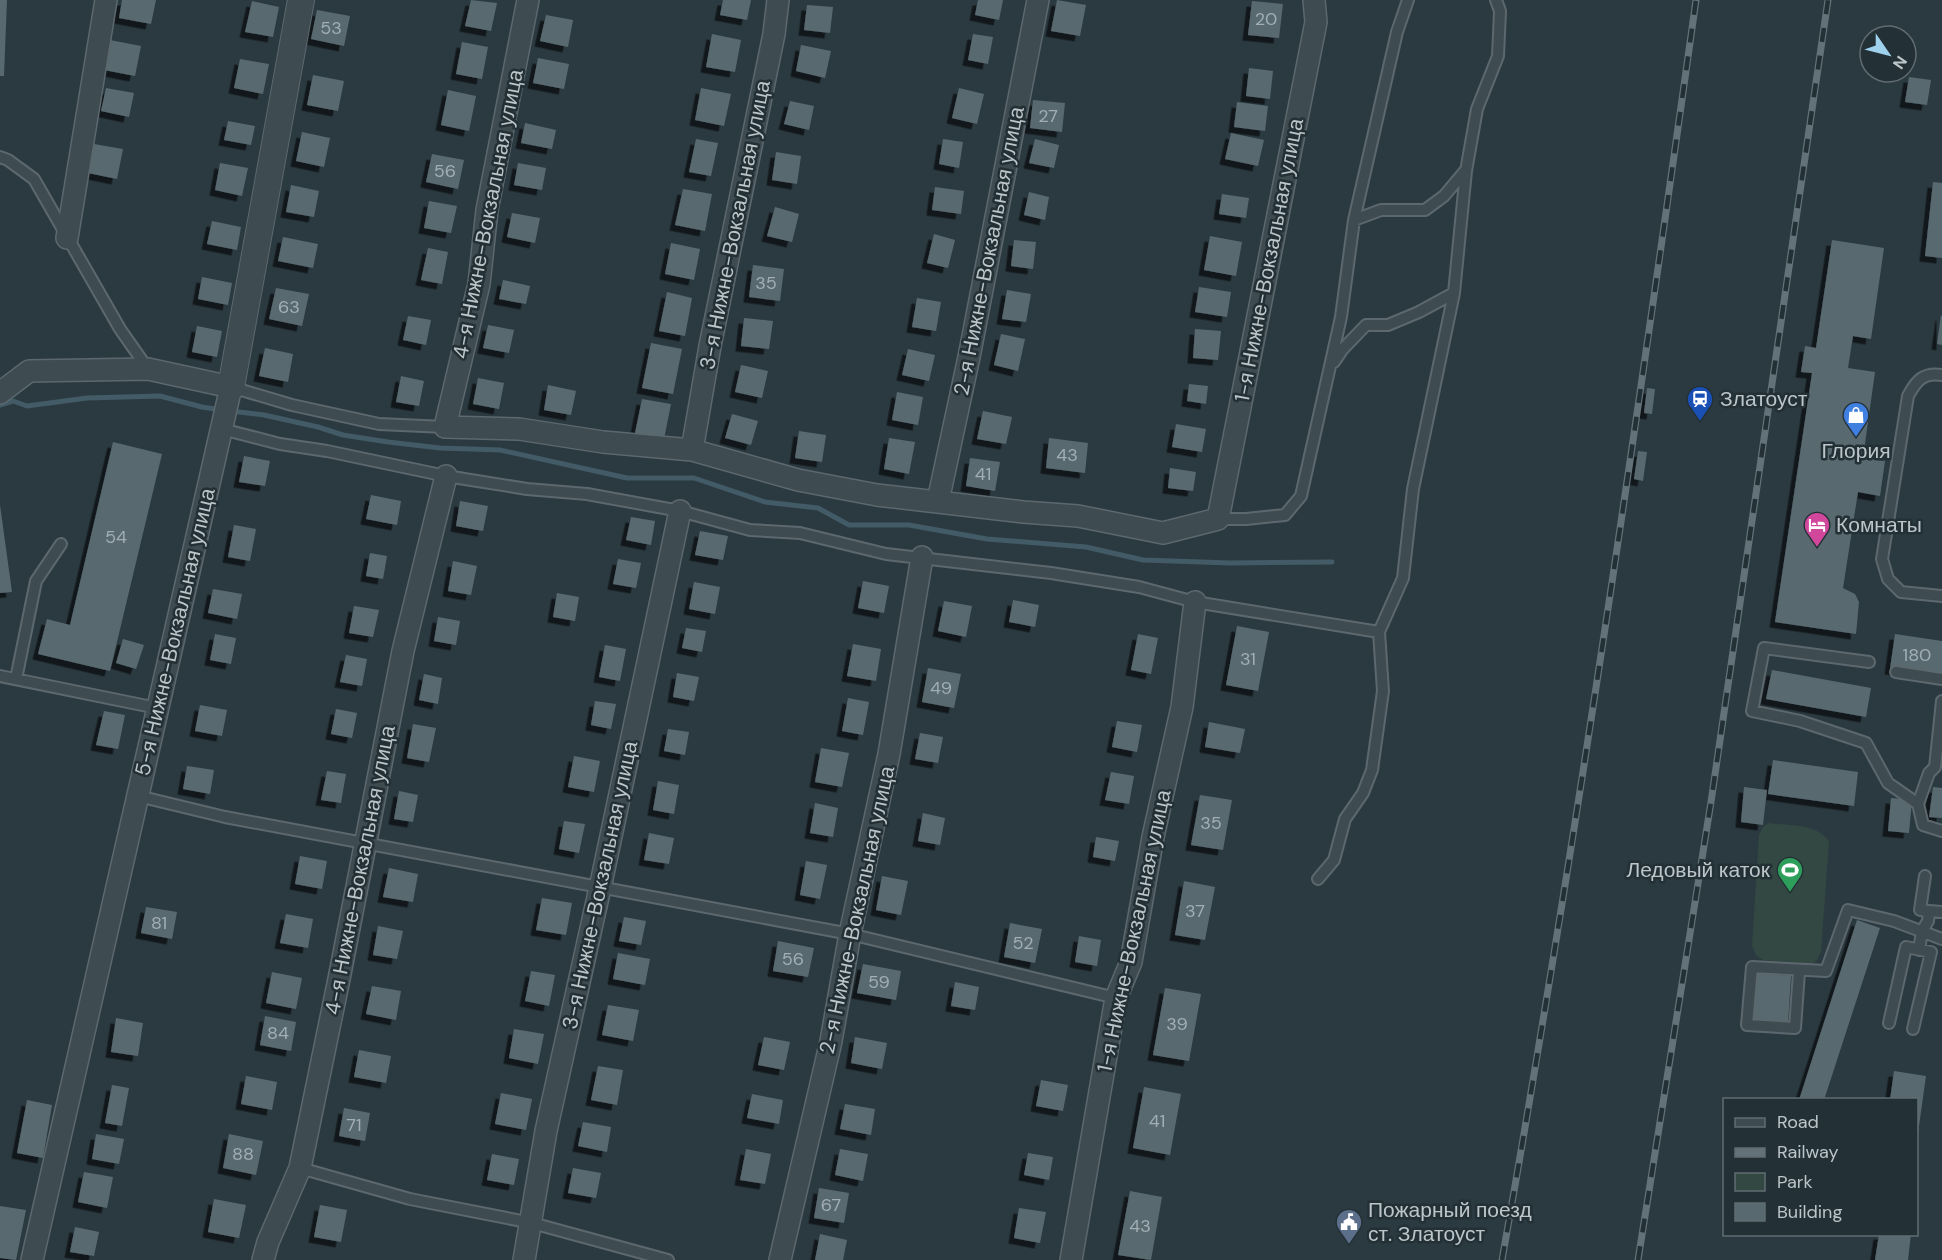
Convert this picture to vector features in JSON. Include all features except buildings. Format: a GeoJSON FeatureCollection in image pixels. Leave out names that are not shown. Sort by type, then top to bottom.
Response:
{"type":"FeatureCollection","features":[{"type":"Feature","properties":{"kind":"street"},"geometry":{"type":"LineString","coordinates":[[67,238],[106,0]]}},
{"type":"Feature","properties":{"kind":"street","name":"5-я Нижне-Вокзальная улица"},"geometry":{"type":"LineString","coordinates":[[32,1260],[231,387],[300,0]]}},
{"type":"Feature","properties":{"kind":"street","name":"4-я Нижне-Вокзальная улица"},"geometry":{"type":"LineString","coordinates":[[445,427],[479,284],[487,210],[528,0]]}},
{"type":"Feature","properties":{"kind":"street","name":"3-я Нижне-Вокзальная улица"},"geometry":{"type":"LineString","coordinates":[[692,450],[710,346],[774,34],[778,0]]}},
{"type":"Feature","properties":{"kind":"street","name":"2-я Нижне-Вокзальная улица"},"geometry":{"type":"LineString","coordinates":[[938,501],[969,357],[1038,0]]}},
{"type":"Feature","properties":{"kind":"street","name":"1-я Нижне-Вокзальная улица"},"geometry":{"type":"LineString","coordinates":[[1218,519],[1316,22],[1314,0]]}},
{"type":"Feature","properties":{"kind":"street"},"geometry":{"type":"LineString","coordinates":[[0,393],[29,371],[148,369],[231,387]]}},
{"type":"Feature","properties":{"kind":"street"},"geometry":{"type":"LineString","coordinates":[[445,427],[519,429],[603,442],[692,450],[798,480],[878,495],[1078,516],[1163,532],[1218,519]]}},
{"type":"Feature","properties":{"kind":"street","name":"4-я Нижне-Вокзальная улица"},"geometry":{"type":"LineString","coordinates":[[263,1260],[268,1242],[300,1168],[403,651],[446,476]]}},
{"type":"Feature","properties":{"kind":"street","name":"3-я Нижне-Вокзальная улица"},"geometry":{"type":"LineString","coordinates":[[524,1260],[532,1224],[546,1131],[680,511]]}},
{"type":"Feature","properties":{"kind":"street","name":"2-я Нижне-Вокзальная улица"},"geometry":{"type":"LineString","coordinates":[[780,1260],[831,1041],[850,934],[889,754],[922,557]]}},
{"type":"Feature","properties":{"kind":"street","name":"1-я Нижне-Вокзальная улица"},"geometry":{"type":"LineString","coordinates":[[1071,1260],[1116,998],[1131,962],[1154,837],[1182,706],[1196,602]]}},
{"type":"Feature","properties":{"kind":"lane"},"geometry":{"type":"LineString","coordinates":[[1218,519],[1285,515],[1301,496],[1341,317],[1354,220],[1397,32],[1408,0]]}},
{"type":"Feature","properties":{"kind":"lane"},"geometry":{"type":"LineString","coordinates":[[1318,879],[1334,860],[1345,819],[1363,793],[1372,770],[1383,691],[1379,632],[1403,578],[1413,489],[1454,293],[1466,171],[1477,109],[1498,56],[1500,11],[1496,0]]}},
{"type":"Feature","properties":{"kind":"lane"},"geometry":{"type":"LineString","coordinates":[[0,158],[8,160],[34,179],[120,329],[148,369]]}},
{"type":"Feature","properties":{"kind":"lane"},"geometry":{"type":"LineString","coordinates":[[1354,220],[1381,210],[1425,210],[1444,196],[1466,171]]}},
{"type":"Feature","properties":{"kind":"lane"},"geometry":{"type":"LineString","coordinates":[[1329,370],[1342,350],[1366,325],[1388,325],[1419,312],[1454,293]]}},
{"type":"Feature","properties":{"kind":"lane"},"geometry":{"type":"LineString","coordinates":[[1942,375],[1933,373],[1916,380],[1908,396],[1882,559],[1888,579],[1901,591],[1942,596]]}},
{"type":"Feature","properties":{"kind":"lane"},"geometry":{"type":"LineString","coordinates":[[231,387],[292,405],[379,424],[445,427]]}},
{"type":"Feature","properties":{"kind":"lane"},"geometry":{"type":"LineString","coordinates":[[222,429],[280,444],[327,451],[446,476],[527,489],[586,494],[680,511],[750,530],[800,533],[886,554],[1051,573],[1128,585],[1196,602],[1379,632]]}},
{"type":"Feature","properties":{"kind":"lane"},"geometry":{"type":"LineString","coordinates":[[16,679],[36,581],[61,544]]}},
{"type":"Feature","properties":{"kind":"lane"},"geometry":{"type":"LineString","coordinates":[[1869,662],[1764,648],[1752,711],[1800,721],[1866,743],[1888,783],[1918,804]]}},
{"type":"Feature","properties":{"kind":"lane"},"geometry":{"type":"LineString","coordinates":[[1896,672],[1942,679]]}},
{"type":"Feature","properties":{"kind":"lane"},"geometry":{"type":"LineString","coordinates":[[0,676],[157,708]]}},
{"type":"Feature","properties":{"kind":"lane"},"geometry":{"type":"LineString","coordinates":[[1942,701],[1935,767],[1929,773],[1918,804],[1923,825],[1942,831]]}},
{"type":"Feature","properties":{"kind":"lane"},"geometry":{"type":"LineString","coordinates":[[138,796],[225,817],[850,934],[1116,998]]}},
{"type":"Feature","properties":{"kind":"lane"},"geometry":{"type":"LineString","coordinates":[[1925,876],[1920,910],[1942,912]]}},
{"type":"Feature","properties":{"kind":"lane"},"geometry":{"type":"LineString","coordinates":[[1799,972],[1795,1028],[1747,1025],[1752,967],[1826,971],[1848,910],[1894,921],[1942,939]]}},
{"type":"Feature","properties":{"kind":"lane"},"geometry":{"type":"LineString","coordinates":[[1919,950],[1922,931],[1928,921],[1929,911]]}},
{"type":"Feature","properties":{"kind":"lane"},"geometry":{"type":"LineString","coordinates":[[1889,1023],[1906,947],[1931,951],[1913,1029]]}},
{"type":"Feature","properties":{"kind":"lane"},"geometry":{"type":"LineString","coordinates":[[300,1168],[410,1199],[532,1224],[668,1260]]}},
{"type":"Feature","properties":{"kind":"green space","name":"Ледовый каток"},"geometry":{"type":"Polygon","coordinates":[[[1769,823],[1810,828],[1824,835],[1829,841],[1821,952],[1811,965],[1763,960],[1756,955],[1752,946],[1759,835],[1763,827],[1769,823]]]}},
{"type":"Feature","properties":{"kind":"waterway"},"geometry":{"type":"LineString","coordinates":[[0,405],[13,401],[27,406],[87,398],[160,396],[221,410]]}},
{"type":"Feature","properties":{"kind":"waterway"},"geometry":{"type":"LineString","coordinates":[[230,411],[264,415],[343,435],[388,442],[440,448],[500,450],[627,478],[694,478],[765,502],[818,508],[849,525],[909,525],[987,539],[1086,547],[1143,560],[1230,563],[1332,562]]}},
{"type":"Feature","properties":{"kind":"railway"},"geometry":{"type":"LineString","coordinates":[[1502,1260],[1605,631],[1696,0]]}},
{"type":"Feature","properties":{"kind":"railway"},"geometry":{"type":"LineString","coordinates":[[1638,1260],[1711,802],[1828,0]]}},
{"type":"Feature","properties":{"kind":"place","name":"Златоуст"},"geometry":{"type":"Point","coordinates":[1700,422]}},
{"type":"Feature","properties":{"kind":"place","name":"Глория"},"geometry":{"type":"Point","coordinates":[1856,438]}},
{"type":"Feature","properties":{"kind":"place","name":"Комнаты"},"geometry":{"type":"Point","coordinates":[1817,548]}},
{"type":"Feature","properties":{"kind":"place","name":"Ледовый каток"},"geometry":{"type":"Point","coordinates":[1790,893]}},
{"type":"Feature","properties":{"kind":"place","name":"Пожарный поезд ст. Златоуст"},"geometry":{"type":"Point","coordinates":[1349,1245]}}]}
